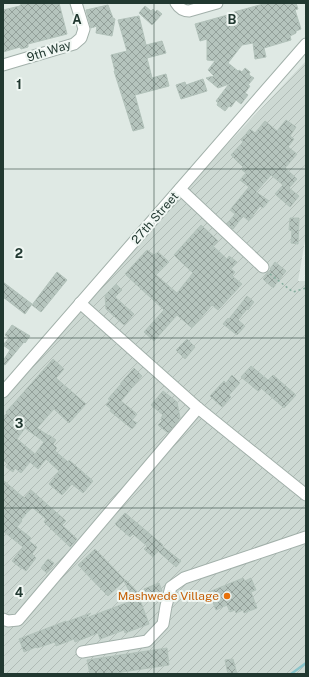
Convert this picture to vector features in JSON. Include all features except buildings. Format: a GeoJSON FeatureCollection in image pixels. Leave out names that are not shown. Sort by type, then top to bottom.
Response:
{"type":"FeatureCollection","features":[{"type":"Feature","properties":{"kind":"street","name":"9th Way"},"geometry":{"type":"LineString","coordinates":[[3,65],[74,44],[81,38],[84,29],[76,3]]}},
{"type":"Feature","properties":{"kind":"street"},"geometry":{"type":"LineString","coordinates":[[176,3],[185,11],[217,3]]}},
{"type":"Feature","properties":{"kind":"street","name":"27th Street"},"geometry":{"type":"LineString","coordinates":[[3,392],[306,44]]}},
{"type":"Feature","properties":{"kind":"street"},"geometry":{"type":"LineString","coordinates":[[180,189],[262,267]]}},
{"type":"Feature","properties":{"kind":"street"},"geometry":{"type":"LineString","coordinates":[[80,303],[198,408],[306,496]]}},
{"type":"Feature","properties":{"kind":"street"},"geometry":{"type":"LineString","coordinates":[[3,619],[8,621],[18,620],[198,408]]}},
{"type":"Feature","properties":{"kind":"street"},"geometry":{"type":"LineString","coordinates":[[82,652],[147,641],[163,624],[166,606],[172,587],[184,578],[306,538]]}},
{"type":"Feature","properties":{"kind":"path"},"geometry":{"type":"LineString","coordinates":[[262,267],[293,292],[306,288]]}},
{"type":"Feature","properties":{"kind":"shaded area"},"geometry":{"type":"Polygon","coordinates":[[[306,61],[306,235],[298,281],[306,281],[306,674],[3,674],[3,397],[36,358],[224,148],[306,61]]]}},
{"type":"Feature","properties":{"kind":"waterway"},"geometry":{"type":"LineString","coordinates":[[291,674],[306,663]]}},
{"type":"Feature","properties":{"kind":"place","name":"Mashwede Village"},"geometry":{"type":"Point","coordinates":[227,596]}}]}
